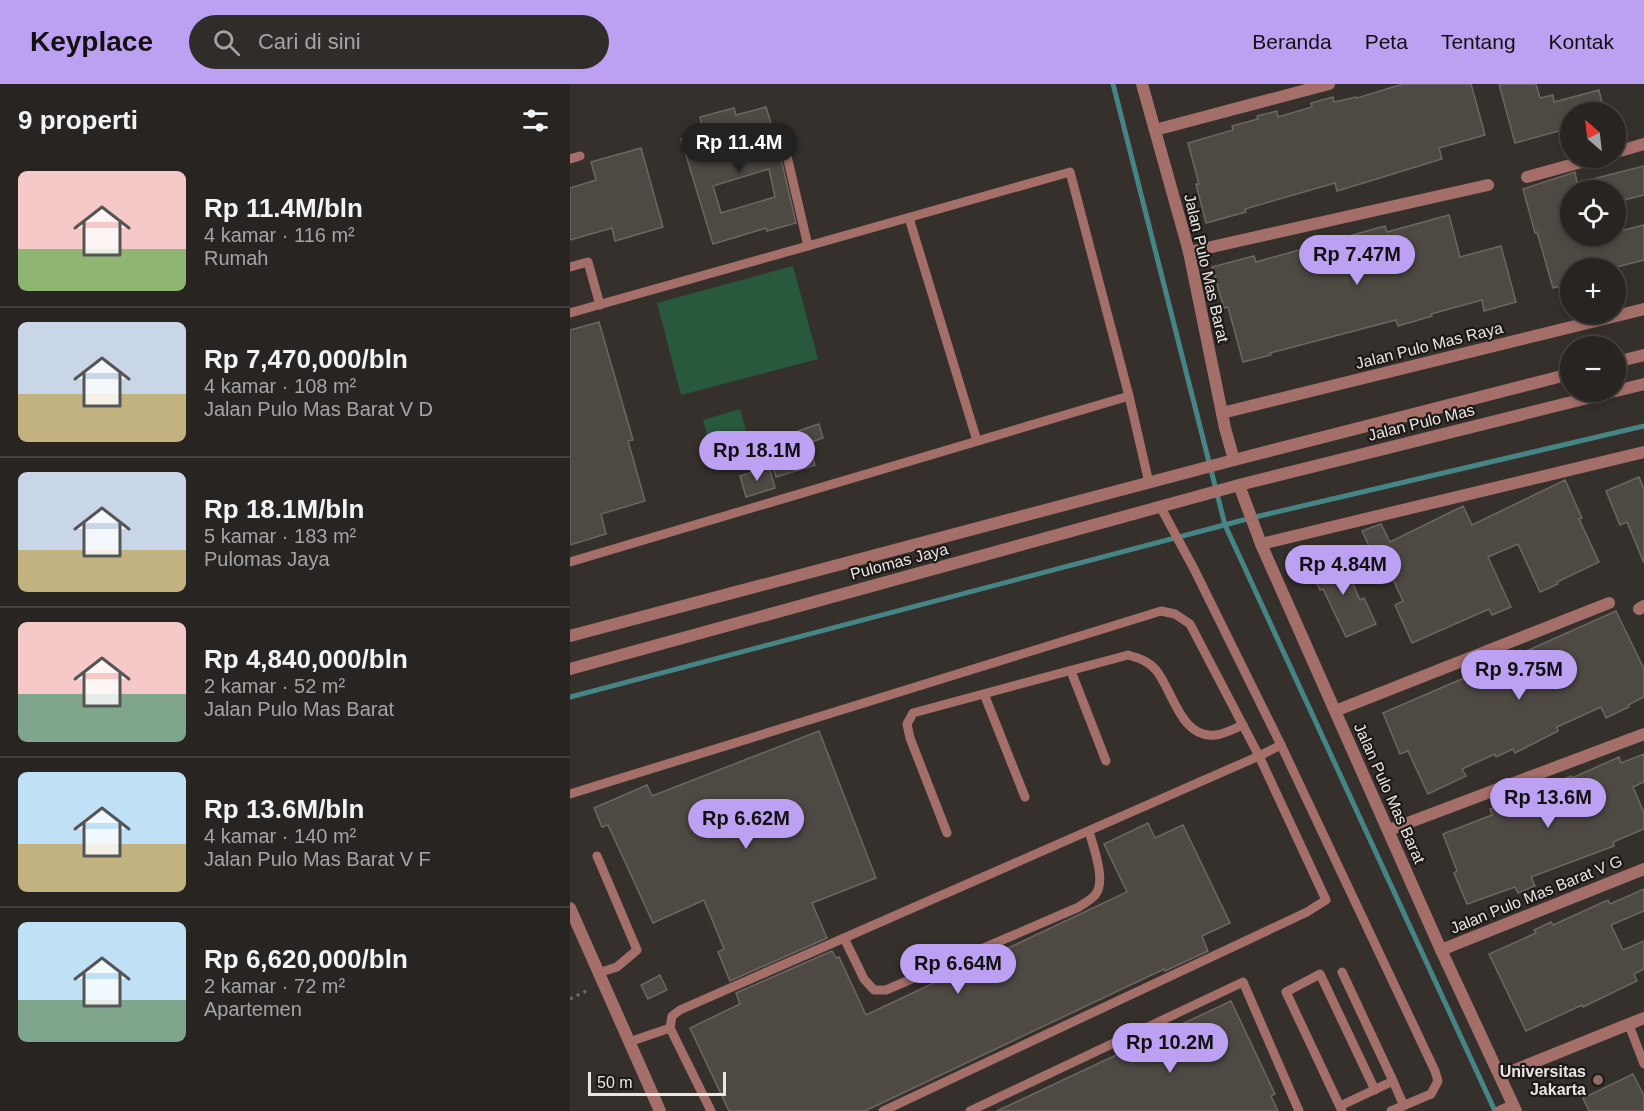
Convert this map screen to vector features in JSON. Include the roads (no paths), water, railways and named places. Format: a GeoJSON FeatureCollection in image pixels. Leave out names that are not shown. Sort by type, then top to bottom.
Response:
{"type":"FeatureCollection","features":[{"type":"Feature","properties":{"kind":"street","name":"Jalan Pulo Mas Barat"},"geometry":{"type":"LineString","coordinates":[[1142,84],[1189,252],[1230,457]]}},
{"type":"Feature","properties":{"kind":"street"},"geometry":{"type":"LineString","coordinates":[[1155,130],[1329,84]]}},
{"type":"Feature","properties":{"kind":"street"},"geometry":{"type":"LineString","coordinates":[[1626,149],[1644,144]]}},
{"type":"Feature","properties":{"kind":"street"},"geometry":{"type":"LineString","coordinates":[[1527,177],[1560,168]]}},
{"type":"Feature","properties":{"kind":"street"},"geometry":{"type":"LineString","coordinates":[[1189,252],[1488,185]]}},
{"type":"Feature","properties":{"kind":"street","name":"Jalan Pulo Mas Raya"},"geometry":{"type":"LineString","coordinates":[[1222,413],[1644,309]]}},
{"type":"Feature","properties":{"kind":"street"},"geometry":{"type":"LineString","coordinates":[[1626,360],[1644,355]]}},
{"type":"Feature","properties":{"kind":"street","name":"Jalan Pulo Mas"},"geometry":{"type":"LineString","coordinates":[[1230,457],[1560,376]]}},
{"type":"Feature","properties":{"kind":"street","name":"Jalan Pulo Mas"},"geometry":{"type":"LineString","coordinates":[[1626,388],[1644,384]]}},
{"type":"Feature","properties":{"kind":"street","name":"Jalan Pulo Mas"},"geometry":{"type":"LineString","coordinates":[[1239,488],[1571,402]]}},
{"type":"Feature","properties":{"kind":"street"},"geometry":{"type":"LineString","coordinates":[[1261,544],[1644,452]]}},
{"type":"Feature","properties":{"kind":"street","name":"Pulomas Jaya"},"geometry":{"type":"LineString","coordinates":[[570,636],[1186,474],[1230,457]]}},
{"type":"Feature","properties":{"kind":"street","name":"Jalan Pulo Mas Barat"},"geometry":{"type":"LineString","coordinates":[[1239,488],[1261,544],[1441,950],[1500,1076],[1507,1109]]}},
{"type":"Feature","properties":{"kind":"street","name":"Pulomas Jaya"},"geometry":{"type":"LineString","coordinates":[[570,669],[1160,506],[1239,488]]}},
{"type":"Feature","properties":{"kind":"street"},"geometry":{"type":"LineString","coordinates":[[1335,711],[1609,603]]}},
{"type":"Feature","properties":{"kind":"street"},"geometry":{"type":"LineString","coordinates":[[1389,830],[1644,734]]}},
{"type":"Feature","properties":{"kind":"street","name":"Jalan Pulo Mas Barat V G"},"geometry":{"type":"LineString","coordinates":[[1441,950],[1644,869]]}},
{"type":"Feature","properties":{"kind":"street"},"geometry":{"type":"LineString","coordinates":[[570,908],[660,1111]]}},
{"type":"Feature","properties":{"kind":"street"},"geometry":{"type":"LineString","coordinates":[[1500,1076],[1644,1018]]}},
{"type":"Feature","properties":{"kind":"lane"},"geometry":{"type":"LineString","coordinates":[[781,130],[808,246]]}},
{"type":"Feature","properties":{"kind":"lane"},"geometry":{"type":"LineString","coordinates":[[570,159],[580,156]]}},
{"type":"Feature","properties":{"kind":"lane"},"geometry":{"type":"LineString","coordinates":[[570,313],[1070,172],[1129,396],[1149,483]]}},
{"type":"Feature","properties":{"kind":"lane"},"geometry":{"type":"LineString","coordinates":[[909,218],[977,441]]}},
{"type":"Feature","properties":{"kind":"lane"},"geometry":{"type":"LineString","coordinates":[[570,267],[588,262],[600,304]]}},
{"type":"Feature","properties":{"kind":"lane"},"geometry":{"type":"LineString","coordinates":[[570,562],[1129,396]]}},
{"type":"Feature","properties":{"kind":"lane"},"geometry":{"type":"LineString","coordinates":[[1160,506],[1187,555],[1281,745],[1435,1071],[1438,1081],[1431,1094],[1391,1111]]}},
{"type":"Feature","properties":{"kind":"lane"},"geometry":{"type":"LineString","coordinates":[[570,794],[1161,611],[1175,614],[1190,624],[1259,756],[1326,900],[1307,912],[883,1111]]}},
{"type":"Feature","properties":{"kind":"lane"},"geometry":{"type":"LineString","coordinates":[[946,833],[906,724],[914,713],[1128,655],[1144,660],[1156,671],[1187,724],[1201,733],[1216,735],[1243,725]]}},
{"type":"Feature","properties":{"kind":"lane"},"geometry":{"type":"LineString","coordinates":[[1071,670],[1106,761]]}},
{"type":"Feature","properties":{"kind":"lane"},"geometry":{"type":"LineString","coordinates":[[984,694],[1025,797]]}},
{"type":"Feature","properties":{"kind":"lane"},"geometry":{"type":"LineString","coordinates":[[711,1111],[670,1028],[672,1016],[680,1010],[1281,745]]}},
{"type":"Feature","properties":{"kind":"lane"},"geometry":{"type":"LineString","coordinates":[[844,938],[864,979],[874,990],[886,990],[1079,907],[1095,896],[1100,885],[1099,871],[1089,831]]}},
{"type":"Feature","properties":{"kind":"lane"},"geometry":{"type":"LineString","coordinates":[[597,856],[637,950],[617,967],[598,973]]}},
{"type":"Feature","properties":{"kind":"lane"},"geometry":{"type":"LineString","coordinates":[[1342,972],[1404,1106]]}},
{"type":"Feature","properties":{"kind":"lane"},"geometry":{"type":"LineString","coordinates":[[1375,1090],[1320,974],[1286,992],[1341,1108],[1393,1081]]}},
{"type":"Feature","properties":{"kind":"lane"},"geometry":{"type":"LineString","coordinates":[[970,1111],[1243,982],[1299,1111]]}},
{"type":"Feature","properties":{"kind":"lane"},"geometry":{"type":"LineString","coordinates":[[1629,1025],[1644,1064]]}},
{"type":"Feature","properties":{"kind":"lane"},"geometry":{"type":"LineString","coordinates":[[629,1042],[670,1028]]}},
{"type":"Feature","properties":{"kind":"lane"},"geometry":{"type":"LineString","coordinates":[[906,1100],[911,1111]]}},
{"type":"Feature","properties":{"kind":"waterway"},"geometry":{"type":"LineString","coordinates":[[1113,84],[1225,525],[1495,1111]]}},
{"type":"Feature","properties":{"kind":"waterway"},"geometry":{"type":"LineString","coordinates":[[570,697],[1251,518],[1644,426]]}},
{"type":"Feature","properties":{"kind":"place","name":"Universitas Jakarta"},"geometry":{"type":"Point","coordinates":[1598,1080]}}]}
